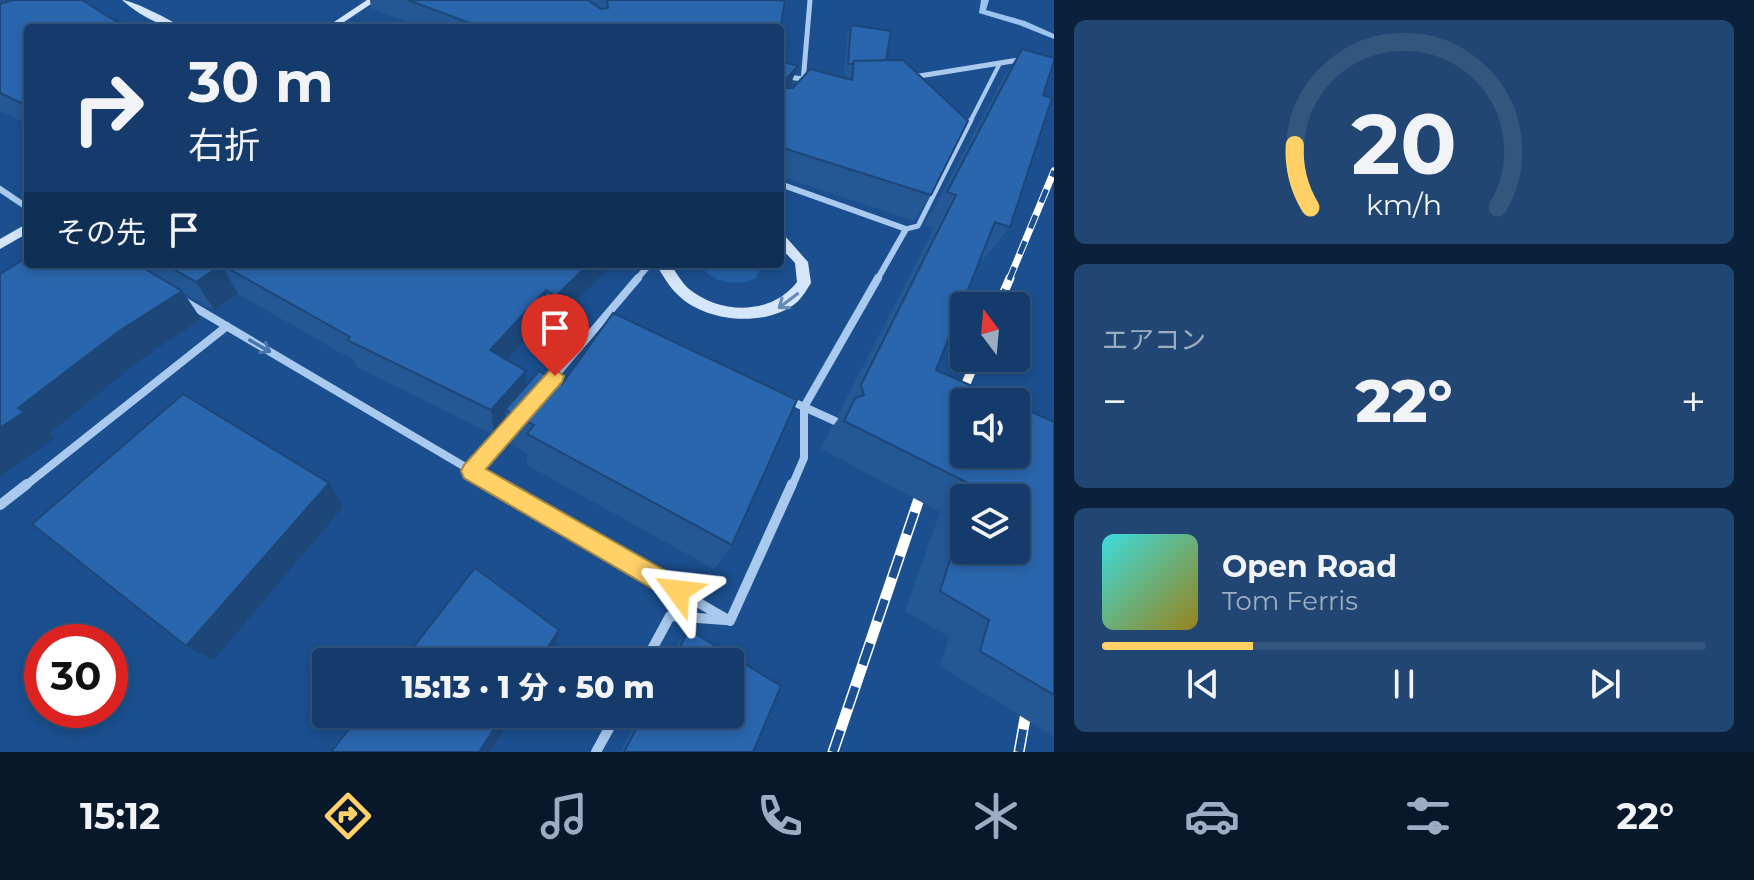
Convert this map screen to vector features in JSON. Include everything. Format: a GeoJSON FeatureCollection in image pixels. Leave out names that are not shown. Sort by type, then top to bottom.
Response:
{"type":"FeatureCollection","features":[{"type":"Feature","properties":{"kind":"main road"},"geometry":{"type":"LineString","coordinates":[[126,0],[170,24]]}},
{"type":"Feature","properties":{"kind":"main road"},"geometry":{"type":"LineString","coordinates":[[335,24],[373,0]]}},
{"type":"Feature","properties":{"kind":"main road"},"geometry":{"type":"LineString","coordinates":[[0,245],[24,230]]}},
{"type":"Feature","properties":{"kind":"main road"},"geometry":{"type":"LineString","coordinates":[[665,268],[670,279],[694,301],[718,311],[752,315],[776,310],[798,296],[804,280],[800,260],[784,243]]}},
{"type":"Feature","properties":{"kind":"street"},"geometry":{"type":"LineString","coordinates":[[797,90],[806,79],[810,0]]}},
{"type":"Feature","properties":{"kind":"street"},"geometry":{"type":"LineString","coordinates":[[900,78],[1027,59]]}},
{"type":"Feature","properties":{"kind":"street"},"geometry":{"type":"LineString","coordinates":[[784,76],[819,80]]}},
{"type":"Feature","properties":{"kind":"street"},"geometry":{"type":"LineString","coordinates":[[730,621],[804,458],[804,407],[906,229],[784,185]]}},
{"type":"Feature","properties":{"kind":"street"},"geometry":{"type":"LineString","coordinates":[[0,189],[24,205]]}},
{"type":"Feature","properties":{"kind":"street"},"geometry":{"type":"LineString","coordinates":[[545,388],[647,268]]}},
{"type":"Feature","properties":{"kind":"street"},"geometry":{"type":"LineString","coordinates":[[174,295],[730,621]]}},
{"type":"Feature","properties":{"kind":"street"},"geometry":{"type":"LineString","coordinates":[[618,305],[623,316]]}},
{"type":"Feature","properties":{"kind":"street"},"geometry":{"type":"LineString","coordinates":[[0,505],[227,326]]}},
{"type":"Feature","properties":{"kind":"street"},"geometry":{"type":"LineString","coordinates":[[777,395],[835,421]]}},
{"type":"Feature","properties":{"kind":"street"},"geometry":{"type":"LineString","coordinates":[[472,471],[524,412]]}},
{"type":"Feature","properties":{"kind":"street"},"geometry":{"type":"LineString","coordinates":[[653,648],[670,616],[730,621]]}},
{"type":"Feature","properties":{"kind":"street"},"geometry":{"type":"LineString","coordinates":[[596,752],[609,728]]}},
{"type":"Feature","properties":{"kind":"lane"},"geometry":{"type":"LineString","coordinates":[[906,229],[918,226],[1000,63]]}},
{"type":"Feature","properties":{"kind":"shaded area"},"geometry":{"type":"Polygon","coordinates":[[[702,268],[760,268],[756,278],[740,283],[724,282],[702,268]]]}},
{"type":"Feature","properties":{"kind":"building"},"geometry":{"type":"Polygon","coordinates":[[[13,0],[82,0],[124,24],[24,24],[24,104],[0,93],[0,4],[13,0]]]}},
{"type":"Feature","properties":{"kind":"building"},"geometry":{"type":"Polygon","coordinates":[[[408,0],[588,0],[601,9],[608,8],[607,0],[785,1],[781,24],[472,24],[408,0]]]}},
{"type":"Feature","properties":{"kind":"building"},"geometry":{"type":"Polygon","coordinates":[[[851,25],[891,31],[886,60],[848,64],[851,25]]]}},
{"type":"Feature","properties":{"kind":"building"},"geometry":{"type":"Polygon","coordinates":[[[1022,49],[1054,58],[1043,95],[1052,98],[1010,227],[995,222],[967,292],[950,292],[950,335],[936,370],[976,388],[950,388],[950,468],[1030,468],[1030,411],[1054,422],[1054,695],[980,651],[989,620],[940,591],[950,560],[950,564],[1030,564],[1030,484],[970,484],[844,421],[855,398],[864,395],[861,385],[956,195],[947,192],[1022,49]]]}},
{"type":"Feature","properties":{"kind":"building"},"geometry":{"type":"Polygon","coordinates":[[[903,60],[968,121],[931,195],[784,148],[784,81],[785,88],[793,88],[810,69],[852,80],[854,61],[903,60]]]}},
{"type":"Feature","properties":{"kind":"building"},"geometry":{"type":"Polygon","coordinates":[[[784,62],[798,66],[784,81],[784,62]]]}},
{"type":"Feature","properties":{"kind":"building"},"geometry":{"type":"Polygon","coordinates":[[[24,259],[24,268],[144,268],[182,291],[119,331],[18,408],[24,412],[0,428],[0,274],[24,259]]]}},
{"type":"Feature","properties":{"kind":"building"},"geometry":{"type":"Polygon","coordinates":[[[172,268],[217,268],[196,282],[172,268]]]}},
{"type":"Feature","properties":{"kind":"building"},"geometry":{"type":"Polygon","coordinates":[[[227,268],[585,268],[556,296],[546,290],[490,350],[526,371],[491,410],[347,340],[350,337],[227,268]]]}},
{"type":"Feature","properties":{"kind":"building"},"geometry":{"type":"Polygon","coordinates":[[[613,313],[797,400],[732,545],[527,434],[534,425],[505,410],[539,371],[562,384],[613,313]]]}},
{"type":"Feature","properties":{"kind":"building"},"geometry":{"type":"Polygon","coordinates":[[[183,394],[329,483],[186,646],[32,524],[183,394]]]}},
{"type":"Feature","properties":{"kind":"building"},"geometry":{"type":"Polygon","coordinates":[[[475,568],[559,630],[547,648],[413,648],[475,568]]]}},
{"type":"Feature","properties":{"kind":"building"},"geometry":{"type":"Polygon","coordinates":[[[689,630],[719,648],[679,648],[689,630]]]}},
{"type":"Feature","properties":{"kind":"building"},"geometry":{"type":"Polygon","coordinates":[[[744,663],[781,686],[753,752],[624,752],[637,728],[744,728],[744,663]]]}},
{"type":"Feature","properties":{"kind":"building"},"geometry":{"type":"Polygon","coordinates":[[[350,728],[495,728],[479,752],[331,752],[350,728]]]}},
{"type":"Feature","properties":{"kind":"waterway"},"geometry":{"type":"LineString","coordinates":[[985,0],[982,11],[1054,37]]}},
{"type":"Feature","properties":{"kind":"railway"},"geometry":{"type":"LineString","coordinates":[[1009,280],[1054,171]]}},
{"type":"Feature","properties":{"kind":"railway"},"geometry":{"type":"LineString","coordinates":[[1004,292],[1010,278]]}},
{"type":"Feature","properties":{"kind":"railway"},"geometry":{"type":"LineString","coordinates":[[964,388],[971,372]]}},
{"type":"Feature","properties":{"kind":"railway"},"geometry":{"type":"LineString","coordinates":[[924,486],[926,479]]}},
{"type":"Feature","properties":{"kind":"railway"},"geometry":{"type":"LineString","coordinates":[[833,752],[924,484]]}},
{"type":"Feature","properties":{"kind":"railway"},"geometry":{"type":"LineString","coordinates":[[1019,752],[1029,696]]}},
{"type":"Feature","properties":{"kind":"route"},"geometry":{"type":"LineString","coordinates":[[555,376],[472,471],[678,591]]}}]}
